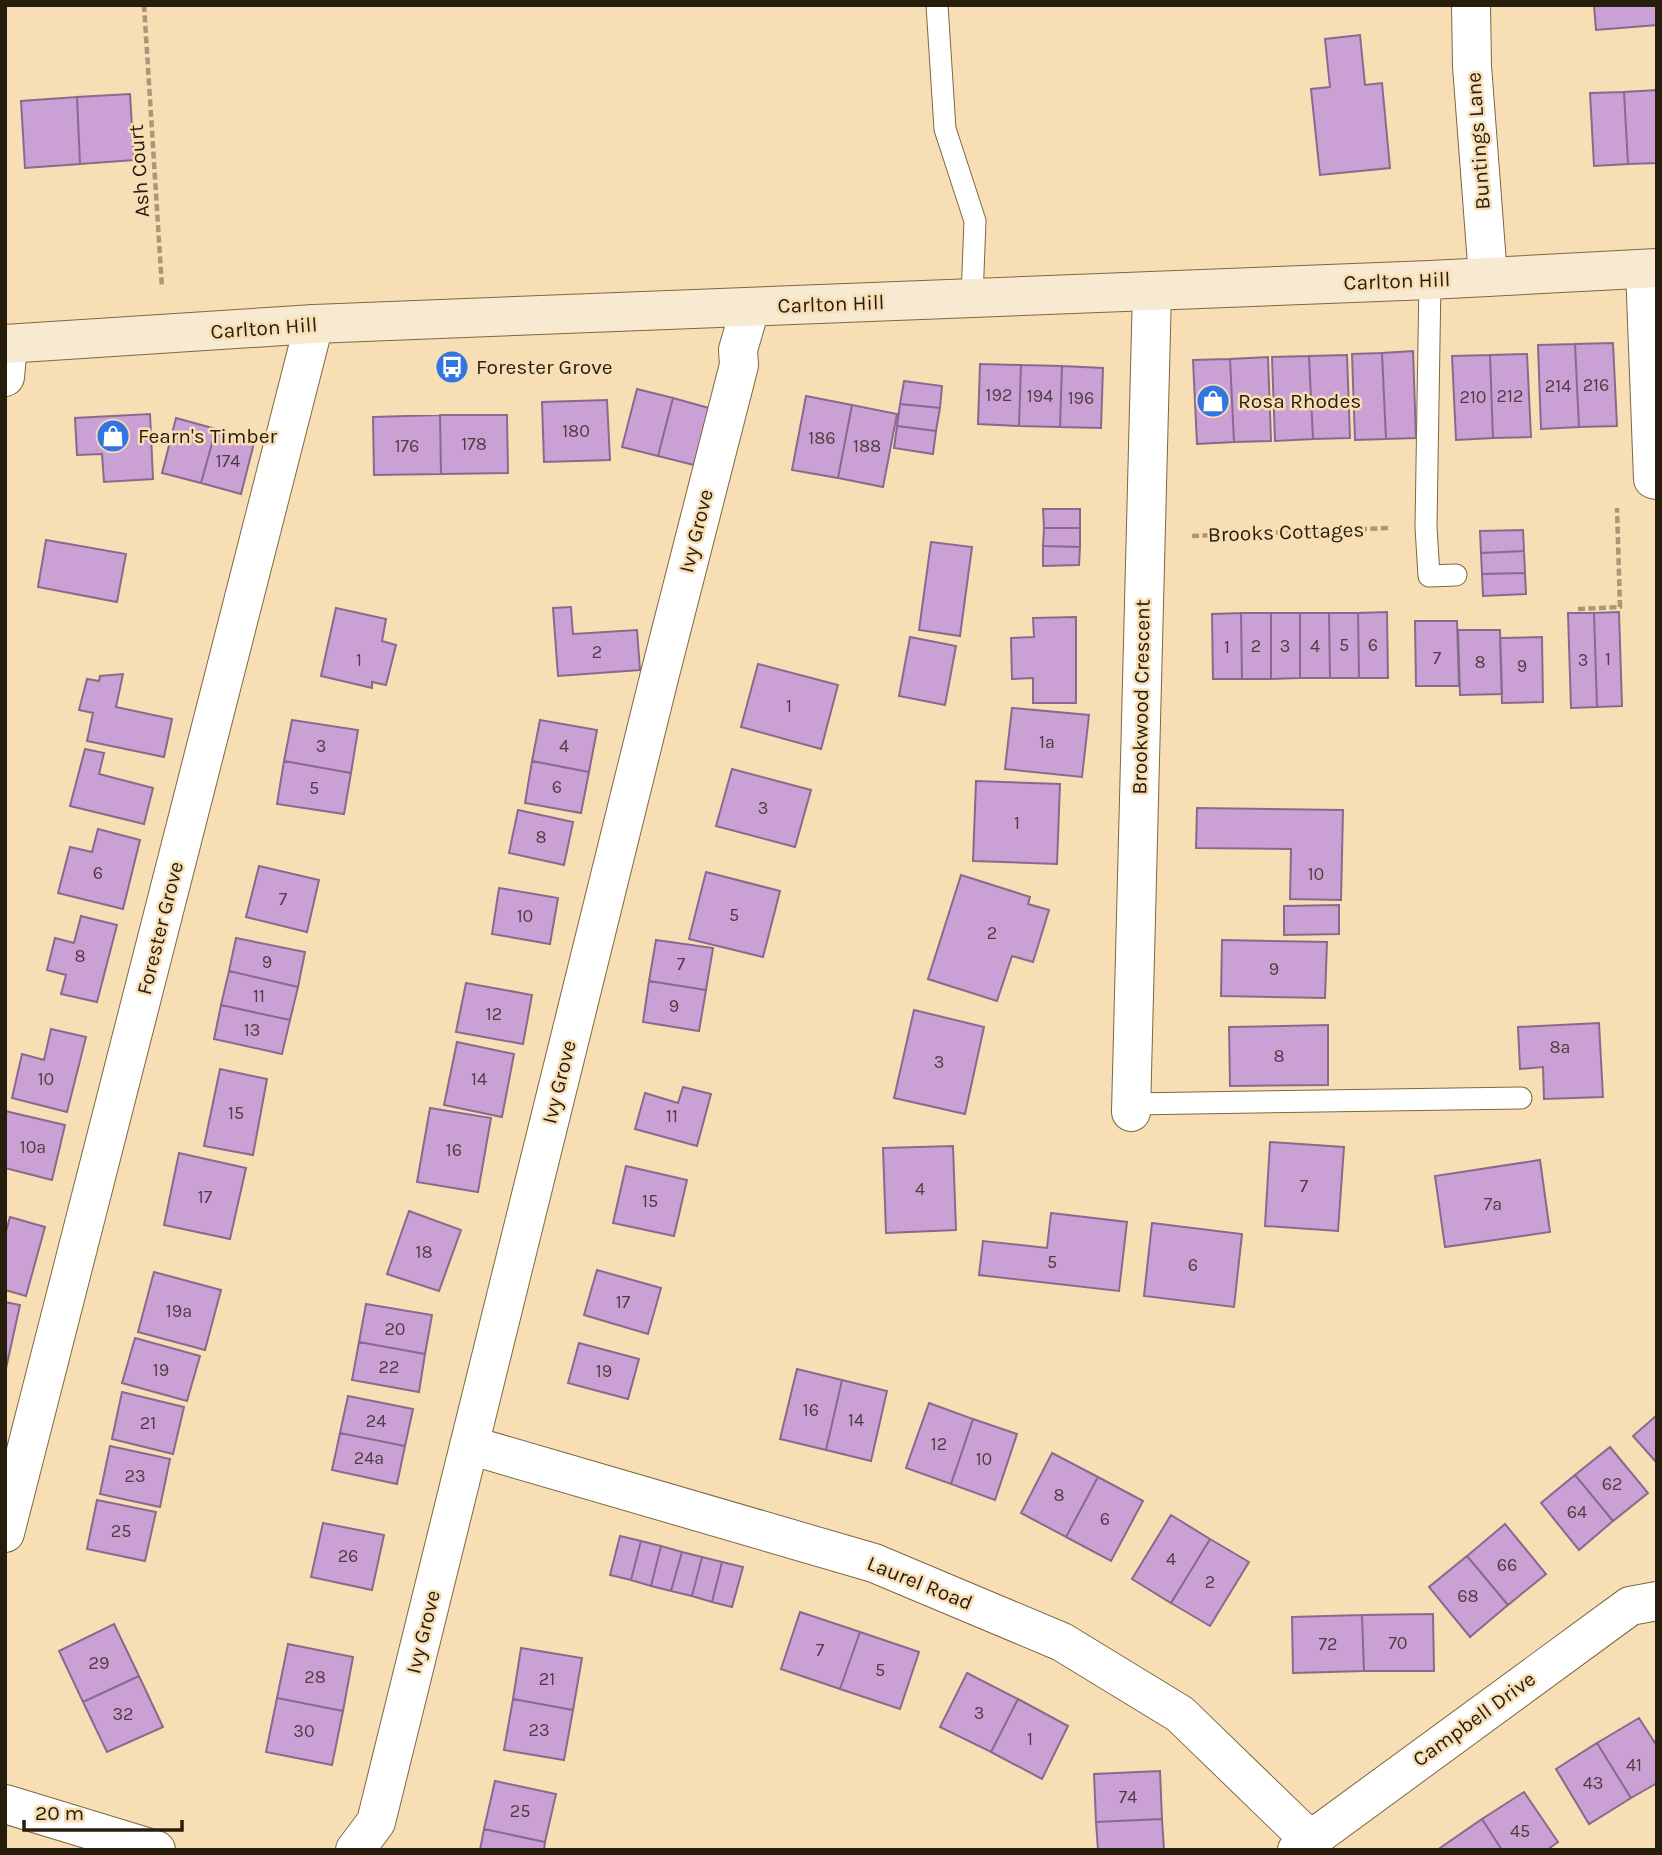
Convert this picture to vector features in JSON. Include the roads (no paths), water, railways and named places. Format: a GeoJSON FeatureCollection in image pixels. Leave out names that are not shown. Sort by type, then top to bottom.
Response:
{"type":"FeatureCollection","features":[{"type":"Feature","properties":{"kind":"main road","name":"Carlton Hill"},"geometry":{"type":"LineString","coordinates":[[6,355],[165,334],[314,324],[1430,280],[1651,268]]}},
{"type":"Feature","properties":{"kind":"street","name":"Buntings Lane"},"geometry":{"type":"LineString","coordinates":[[1471,5],[1472,66],[1488,277]]}},
{"type":"Feature","properties":{"kind":"street"},"geometry":{"type":"LineString","coordinates":[[1651,268],[1653,479],[1657,480]]}},
{"type":"Feature","properties":{"kind":"street","name":"Brookwood Crescent"},"geometry":{"type":"LineString","coordinates":[[1131,1108],[1152,291]]}},
{"type":"Feature","properties":{"kind":"street","name":"Ivy Grove"},"geometry":{"type":"LineString","coordinates":[[355,1850],[376,1822],[739,365],[738,349],[750,308]]}},
{"type":"Feature","properties":{"kind":"street","name":"Forester Grove"},"geometry":{"type":"LineString","coordinates":[[5,1533],[314,324]]}},
{"type":"Feature","properties":{"kind":"street","name":"Laurel Road"},"geometry":{"type":"LineString","coordinates":[[469,1445],[874,1563],[1062,1642],[1181,1714],[1304,1845]]}},
{"type":"Feature","properties":{"kind":"street","name":"Campbell Drive"},"geometry":{"type":"LineString","coordinates":[[1304,1845],[1630,1606],[1657,1601]]}},
{"type":"Feature","properties":{"kind":"street"},"geometry":{"type":"LineString","coordinates":[[5,1804],[156,1850]]}},
{"type":"Feature","properties":{"kind":"lane"},"geometry":{"type":"LineString","coordinates":[[937,5],[945,129],[975,221],[972,298]]}},
{"type":"Feature","properties":{"kind":"lane"},"geometry":{"type":"LineString","coordinates":[[1430,280],[1426,527],[1429,576],[1456,575]]}},
{"type":"Feature","properties":{"kind":"lane","name":"Brookwood Crescent"},"geometry":{"type":"LineString","coordinates":[[1131,1108],[1521,1098]]}},
{"type":"Feature","properties":{"kind":"place","name":"Forester Grove"},"geometry":{"type":"Point","coordinates":[452,367]}},
{"type":"Feature","properties":{"kind":"place","name":"Rosa Rhodes"},"geometry":{"type":"Point","coordinates":[1213,401]}},
{"type":"Feature","properties":{"kind":"place","name":"Fearn's Timber"},"geometry":{"type":"Point","coordinates":[113,436]}}]}
